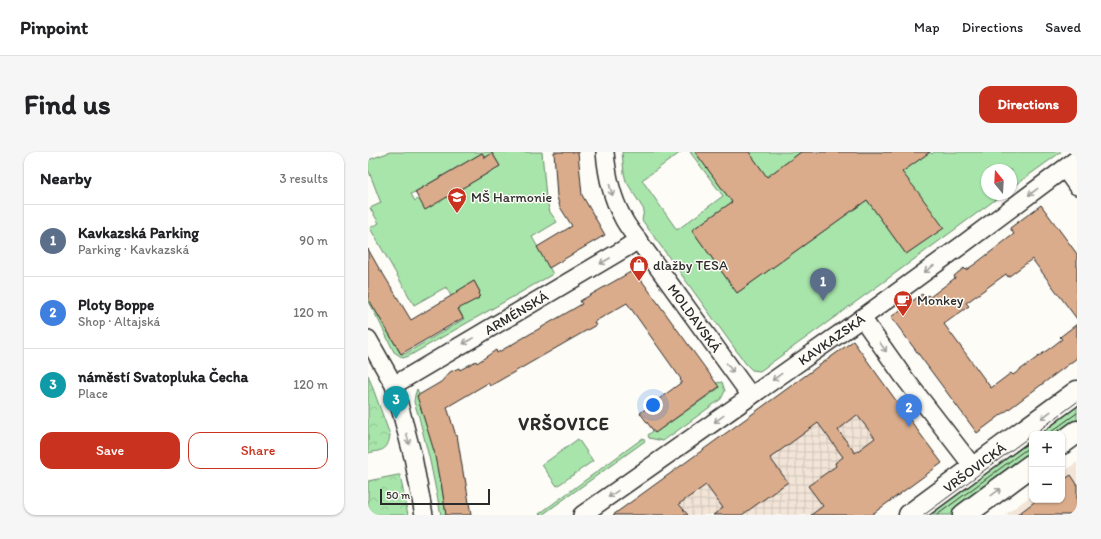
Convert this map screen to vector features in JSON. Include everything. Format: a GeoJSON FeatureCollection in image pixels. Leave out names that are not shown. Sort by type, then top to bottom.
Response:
{"type":"FeatureCollection","features":[{"type":"Feature","properties":{"kind":"main road","name":"VRŠOVICKÁ"},"geometry":{"type":"LineString","coordinates":[[910,515],[1077,392]]}},
{"type":"Feature","properties":{"kind":"main road"},"geometry":{"type":"LineString","coordinates":[[1065,441],[1077,432]]}},
{"type":"Feature","properties":{"kind":"main road"},"geometry":{"type":"LineString","coordinates":[[964,515],[1029,467]]}},
{"type":"Feature","properties":{"kind":"street","name":"MOLDAVSKÁ"},"geometry":{"type":"LineString","coordinates":[[605,152],[608,176],[615,201],[622,217],[751,396]]}},
{"type":"Feature","properties":{"kind":"street"},"geometry":{"type":"LineString","coordinates":[[1071,164],[1077,186]]}},
{"type":"Feature","properties":{"kind":"street","name":"KAVKAZSKÁ"},"geometry":{"type":"LineString","coordinates":[[582,515],[862,318],[1071,164]]}},
{"type":"Feature","properties":{"kind":"street","name":"ARMÉNSKÁ"},"geometry":{"type":"LineString","coordinates":[[394,385],[617,254],[638,240]]}},
{"type":"Feature","properties":{"kind":"street"},"geometry":{"type":"LineString","coordinates":[[862,318],[903,376],[974,468]]}},
{"type":"Feature","properties":{"kind":"street"},"geometry":{"type":"LineString","coordinates":[[368,339],[394,385],[413,456],[424,515]]}},
{"type":"Feature","properties":{"kind":"shaded area"},"geometry":{"type":"Polygon","coordinates":[[[853,341],[942,463],[871,515],[613,515],[853,341]]]}},
{"type":"Feature","properties":{"kind":"shaded area"},"geometry":{"type":"Polygon","coordinates":[[[1077,462],[1077,515],[1005,515],[1029,497],[1029,503],[1065,503],[1065,471],[1077,462]]]}},
{"type":"Feature","properties":{"kind":"green space"},"geometry":{"type":"Polygon","coordinates":[[[390,152],[542,152],[546,198],[550,212],[557,222],[532,237],[553,274],[403,358],[394,352],[368,302],[368,298],[400,353],[403,355],[464,319],[446,287],[414,305],[370,228],[379,223],[370,208],[381,203],[368,169],[368,160],[390,152]],[[482,153],[411,194],[415,201],[419,198],[426,209],[500,166],[493,154],[485,158],[482,153]],[[474,281],[456,292],[462,302],[473,301],[479,298],[480,292],[474,281]]]}},
{"type":"Feature","properties":{"kind":"green space"},"geometry":{"type":"Polygon","coordinates":[[[622,152],[681,152],[642,180],[677,230],[723,196],[690,152],[695,152],[732,202],[692,230],[737,293],[867,200],[906,254],[943,228],[902,172],[930,152],[932,154],[934,152],[1061,152],[1017,184],[1017,164],[981,164],[981,200],[995,200],[760,371],[752,370],[746,364],[642,220],[644,210],[626,181],[622,152]]]}},
{"type":"Feature","properties":{"kind":"green space"},"geometry":{"type":"Polygon","coordinates":[[[749,152],[801,152],[767,177],[749,152]]]}},
{"type":"Feature","properties":{"kind":"green space"},"geometry":{"type":"Polygon","coordinates":[[[368,375],[390,435],[388,444],[384,449],[368,453],[368,375]]]}},
{"type":"Feature","properties":{"kind":"green space"},"geometry":{"type":"Polygon","coordinates":[[[722,382],[725,391],[721,399],[663,441],[649,438],[648,435],[653,431],[655,433],[719,388],[716,383],[722,382]]]}},
{"type":"Feature","properties":{"kind":"green space"},"geometry":{"type":"Polygon","coordinates":[[[417,389],[419,394],[417,395],[433,443],[446,515],[441,515],[430,461],[414,402],[417,389]]]}},
{"type":"Feature","properties":{"kind":"green space"},"geometry":{"type":"Polygon","coordinates":[[[1077,397],[1077,423],[1065,432],[1031,431],[1077,397]]]}},
{"type":"Feature","properties":{"kind":"green space"},"geometry":{"type":"Polygon","coordinates":[[[1029,432],[1029,458],[952,515],[917,515],[1029,432]]]}},
{"type":"Feature","properties":{"kind":"green space"},"geometry":{"type":"Polygon","coordinates":[[[643,438],[645,441],[542,515],[539,514],[643,438]]]}},
{"type":"Feature","properties":{"kind":"green space"},"geometry":{"type":"Polygon","coordinates":[[[578,439],[593,461],[557,486],[542,465],[578,439]]]}},
{"type":"Feature","properties":{"kind":"green space"},"geometry":{"type":"Polygon","coordinates":[[[400,475],[408,515],[368,515],[368,481],[400,475]]]}},
{"type":"Feature","properties":{"kind":"building"},"geometry":{"type":"Polygon","coordinates":[[[554,152],[578,152],[582,195],[605,235],[549,268],[537,247],[572,226],[560,207],[557,197],[554,152]]]}},
{"type":"Feature","properties":{"kind":"building"},"geometry":{"type":"Polygon","coordinates":[[[695,152],[749,152],[767,177],[801,152],[930,152],[902,172],[944,228],[906,254],[867,200],[737,293],[692,230],[732,202],[695,152]]]}},
{"type":"Feature","properties":{"kind":"building"},"geometry":{"type":"Polygon","coordinates":[[[482,153],[485,158],[492,153],[500,166],[425,210],[415,192],[482,153]]]}},
{"type":"Feature","properties":{"kind":"building"},"geometry":{"type":"Polygon","coordinates":[[[1041,205],[1077,254],[1077,319],[1032,259],[1008,277],[1006,274],[966,303],[969,306],[944,324],[991,388],[1011,373],[1013,375],[1053,346],[1062,339],[1060,337],[1077,324],[1077,358],[977,433],[891,317],[922,294],[925,298],[928,295],[930,297],[955,278],[954,276],[964,268],[966,270],[975,264],[1014,234],[1010,228],[1041,205]]]}},
{"type":"Feature","properties":{"kind":"building"},"geometry":{"type":"Polygon","coordinates":[[[368,249],[411,320],[474,281],[480,292],[480,296],[478,297],[479,298],[458,309],[463,318],[401,354],[368,298],[368,249]]]}},
{"type":"Feature","properties":{"kind":"building"},"geometry":{"type":"Polygon","coordinates":[[[634,270],[719,387],[655,433],[640,413],[682,382],[627,303],[594,322],[596,325],[490,386],[488,383],[447,407],[456,436],[457,435],[471,515],[446,515],[434,451],[417,396],[441,382],[450,372],[459,368],[460,370],[476,361],[477,363],[496,350],[497,353],[582,304],[580,301],[634,270]]]}},
{"type":"Feature","properties":{"kind":"building"},"geometry":{"type":"Polygon","coordinates":[[[853,341],[942,463],[871,515],[811,515],[823,506],[808,486],[836,466],[835,463],[843,457],[818,423],[770,458],[788,482],[742,515],[713,515],[723,508],[706,485],[679,504],[688,515],[613,515],[853,341]],[[857,415],[838,430],[855,453],[875,438],[857,415]]]}},
{"type":"Feature","properties":{"kind":"building"},"geometry":{"type":"Polygon","coordinates":[[[1071,475],[1077,484],[1077,515],[1017,515],[1033,503],[1065,503],[1065,479],[1071,475]]]}},
{"type":"Feature","properties":{"kind":"tram line"},"geometry":{"type":"LineString","coordinates":[[1038,431],[1077,402]]}},
{"type":"Feature","properties":{"kind":"tram line"},"geometry":{"type":"LineString","coordinates":[[1052,431],[1077,413]]}},
{"type":"Feature","properties":{"kind":"tram line"},"geometry":{"type":"LineString","coordinates":[[924,515],[1029,437]]}},
{"type":"Feature","properties":{"kind":"tram line"},"geometry":{"type":"LineString","coordinates":[[937,515],[1029,447]]}},
{"type":"Feature","properties":{"kind":"place","name":"MŠ Harmonie"},"geometry":{"type":"Point","coordinates":[457,214]}},
{"type":"Feature","properties":{"kind":"place","name":"dlažby TESA"},"geometry":{"type":"Point","coordinates":[639,282]}},
{"type":"Feature","properties":{"kind":"place","name":"Kavkazská Parking"},"geometry":{"type":"Point","coordinates":[823,301]}},
{"type":"Feature","properties":{"kind":"place","name":"Monkey"},"geometry":{"type":"Point","coordinates":[903,317]}},
{"type":"Feature","properties":{"kind":"place","name":"náměstí Svatopluka Čecha"},"geometry":{"type":"Point","coordinates":[396,419]}},
{"type":"Feature","properties":{"kind":"place","name":"Ploty Boppe"},"geometry":{"type":"Point","coordinates":[909,427]}},
{"type":"Feature","properties":{"kind":"district","name":"VRŠOVICE"},"geometry":{"type":"Point","coordinates":[564,424]}}]}
